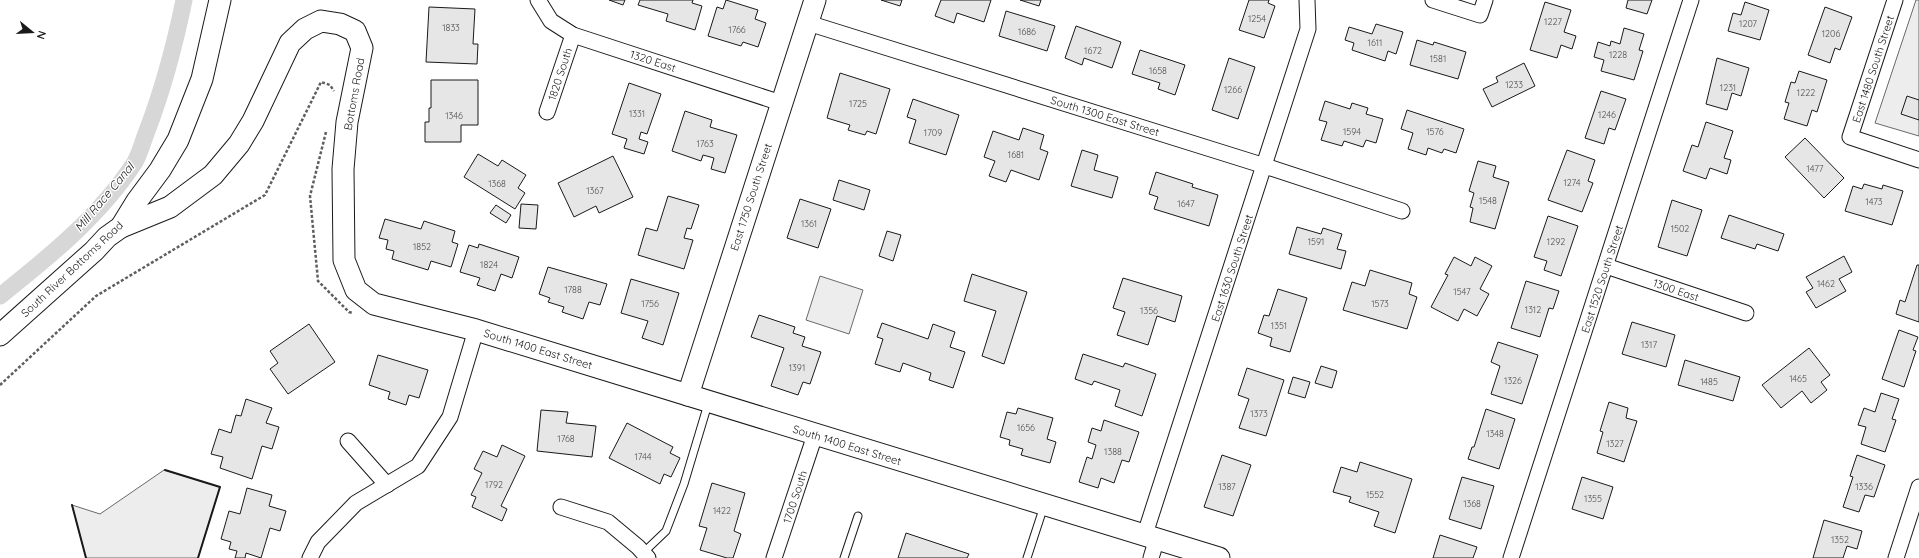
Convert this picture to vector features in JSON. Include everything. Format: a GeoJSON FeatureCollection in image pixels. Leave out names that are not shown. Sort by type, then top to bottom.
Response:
{"type":"FeatureCollection","features":[{"type":"Feature","properties":{"kind":"street","name":"South River Bottoms Road"},"geometry":{"type":"LineString","coordinates":[[0,335],[94,251],[106,237],[121,227],[137,200],[160,170],[187,120],[202,79],[220,0]]}},
{"type":"Feature","properties":{"kind":"street","name":"1320 East"},"geometry":{"type":"LineString","coordinates":[[538,0],[551,21],[573,35],[781,103]]}},
{"type":"Feature","properties":{"kind":"street","name":"East 1750 South Street"},"geometry":{"type":"LineString","coordinates":[[688,395],[815,0]]}},
{"type":"Feature","properties":{"kind":"street","name":"East 1630 South Street"},"geometry":{"type":"LineString","coordinates":[[1151,558],[1151,536],[1308,29],[1307,0]]}},
{"type":"Feature","properties":{"kind":"street"},"geometry":{"type":"LineString","coordinates":[[1433,0],[1480,15],[1486,0]]}},
{"type":"Feature","properties":{"kind":"street","name":"East 1520 South Street"},"geometry":{"type":"LineString","coordinates":[[1511,558],[1691,0]]}},
{"type":"Feature","properties":{"kind":"street","name":"East 1480 South Street"},"geometry":{"type":"LineString","coordinates":[[1895,0],[1850,137],[1919,160]]}},
{"type":"Feature","properties":{"kind":"street","name":"Bottoms Road"},"geometry":{"type":"LineString","coordinates":[[121,227],[170,207],[213,175],[231,155],[243,138],[290,42],[305,29],[321,21],[340,24],[355,31],[362,48],[347,122],[343,169],[344,260],[356,290],[374,304],[476,330]]}},
{"type":"Feature","properties":{"kind":"street","name":"South 1300 East Street"},"geometry":{"type":"LineString","coordinates":[[808,23],[1265,166],[1402,211]]}},
{"type":"Feature","properties":{"kind":"street","name":"1820 South"},"geometry":{"type":"LineString","coordinates":[[547,112],[573,35]]}},
{"type":"Feature","properties":{"kind":"street","name":"1300 East"},"geometry":{"type":"LineString","coordinates":[[1606,266],[1746,313]]}},
{"type":"Feature","properties":{"kind":"street"},"geometry":{"type":"LineString","coordinates":[[310,558],[318,542],[356,503],[418,466],[450,418],[476,330]]}},
{"type":"Feature","properties":{"kind":"street","name":"South 1400 East Street"},"geometry":{"type":"LineString","coordinates":[[476,330],[1219,558]]}},
{"type":"Feature","properties":{"kind":"street","name":"1700 South"},"geometry":{"type":"LineString","coordinates":[[774,558],[815,435]]}},
{"type":"Feature","properties":{"kind":"street"},"geometry":{"type":"LineString","coordinates":[[348,441],[387,485]]}},
{"type":"Feature","properties":{"kind":"street"},"geometry":{"type":"LineString","coordinates":[[1896,558],[1919,487]]}},
{"type":"Feature","properties":{"kind":"street"},"geometry":{"type":"LineString","coordinates":[[561,507],[608,522],[645,555]]}},
{"type":"Feature","properties":{"kind":"lane"},"geometry":{"type":"LineString","coordinates":[[645,555],[666,531],[684,484],[709,401]]}},
{"type":"Feature","properties":{"kind":"lane"},"geometry":{"type":"LineString","coordinates":[[1027,558],[1045,504]]}},
{"type":"Feature","properties":{"kind":"lane"},"geometry":{"type":"LineString","coordinates":[[844,558],[858,516]]}},
{"type":"Feature","properties":{"kind":"path"},"geometry":{"type":"LineString","coordinates":[[0,385],[96,296],[265,195],[321,82],[330,85],[336,92]]}},
{"type":"Feature","properties":{"kind":"path"},"geometry":{"type":"LineString","coordinates":[[326,129],[310,196],[318,281],[349,312],[356,314]]}},
{"type":"Feature","properties":{"kind":"shaded area"},"geometry":{"type":"Polygon","coordinates":[[[1916,0],[1919,0],[1919,136],[1875,123],[1916,0]]]}},
{"type":"Feature","properties":{"kind":"shaded area"},"geometry":{"type":"Polygon","coordinates":[[[820,276],[863,290],[849,334],[806,320],[820,276]]]}},
{"type":"Feature","properties":{"kind":"shaded area"},"geometry":{"type":"Polygon","coordinates":[[[164,470],[220,487],[198,558],[86,558],[72,505],[100,514],[164,470]]]}},
{"type":"Feature","properties":{"kind":"building"},"geometry":{"type":"Polygon","coordinates":[[[609,0],[625,0],[623,5],[609,0]]]}},
{"type":"Feature","properties":{"kind":"building"},"geometry":{"type":"Polygon","coordinates":[[[640,0],[693,0],[692,3],[702,6],[695,30],[666,21],[668,14],[638,5],[640,0]]]}},
{"type":"Feature","properties":{"kind":"building"},"geometry":{"type":"Polygon","coordinates":[[[726,0],[758,10],[755,19],[766,23],[758,47],[743,42],[741,46],[708,36],[717,7],[723,9],[726,0]]]}},
{"type":"Feature","properties":{"kind":"building"},"geometry":{"type":"Polygon","coordinates":[[[881,0],[902,0],[900,6],[881,0]]]}},
{"type":"Feature","properties":{"kind":"building"},"geometry":{"type":"Polygon","coordinates":[[[941,0],[991,0],[984,22],[957,13],[954,23],[935,16],[941,0]]]}},
{"type":"Feature","properties":{"kind":"building"},"geometry":{"type":"Polygon","coordinates":[[[1020,0],[1041,0],[1039,6],[1020,0]]]}},
{"type":"Feature","properties":{"kind":"building"},"geometry":{"type":"Polygon","coordinates":[[[1249,0],[1269,0],[1268,3],[1275,6],[1264,38],[1239,30],[1249,0]]]}},
{"type":"Feature","properties":{"kind":"building"},"geometry":{"type":"Polygon","coordinates":[[[1628,0],[1652,0],[1647,14],[1626,8],[1628,0]]]}},
{"type":"Feature","properties":{"kind":"building"},"geometry":{"type":"Polygon","coordinates":[[[1545,2],[1571,10],[1564,32],[1576,36],[1572,49],[1561,45],[1557,58],[1530,50],[1545,2]]]}},
{"type":"Feature","properties":{"kind":"building"},"geometry":{"type":"Polygon","coordinates":[[[1745,2],[1769,10],[1760,40],[1728,31],[1733,13],[1741,15],[1745,2]]]}},
{"type":"Feature","properties":{"kind":"building"},"geometry":{"type":"Polygon","coordinates":[[[429,7],[475,9],[473,44],[478,44],[477,64],[426,62],[429,7]]]}},
{"type":"Feature","properties":{"kind":"building"},"geometry":{"type":"Polygon","coordinates":[[[1825,7],[1852,17],[1840,50],[1835,48],[1830,63],[1808,55],[1825,7]]]}},
{"type":"Feature","properties":{"kind":"building"},"geometry":{"type":"Polygon","coordinates":[[[1006,11],[1055,26],[1047,51],[999,36],[1006,11]]]}},
{"type":"Feature","properties":{"kind":"building"},"geometry":{"type":"Polygon","coordinates":[[[1376,24],[1403,32],[1396,54],[1388,51],[1385,61],[1352,50],[1354,43],[1345,40],[1349,27],[1372,34],[1376,24]]]}},
{"type":"Feature","properties":{"kind":"building"},"geometry":{"type":"Polygon","coordinates":[[[1076,26],[1121,42],[1112,68],[1084,58],[1082,65],[1065,58],[1076,26]]]}},
{"type":"Feature","properties":{"kind":"building"},"geometry":{"type":"Polygon","coordinates":[[[1624,28],[1644,34],[1639,50],[1643,51],[1634,80],[1601,71],[1604,60],[1594,57],[1598,42],[1610,46],[1611,41],[1620,44],[1624,28]]]}},
{"type":"Feature","properties":{"kind":"building"},"geometry":{"type":"Polygon","coordinates":[[[1417,40],[1433,45],[1434,42],[1466,52],[1458,79],[1410,65],[1417,40]]]}},
{"type":"Feature","properties":{"kind":"building"},"geometry":{"type":"Polygon","coordinates":[[[1140,50],[1185,65],[1175,95],[1158,89],[1160,83],[1132,74],[1140,50]]]}},
{"type":"Feature","properties":{"kind":"building"},"geometry":{"type":"Polygon","coordinates":[[[1229,58],[1255,67],[1238,119],[1212,110],[1229,58]]]}},
{"type":"Feature","properties":{"kind":"building"},"geometry":{"type":"Polygon","coordinates":[[[1717,58],[1749,68],[1741,96],[1732,93],[1727,110],[1706,104],[1717,58]]]}},
{"type":"Feature","properties":{"kind":"building"},"geometry":{"type":"Polygon","coordinates":[[[1524,63],[1535,86],[1492,107],[1483,89],[1498,82],[1496,77],[1524,63]]]}},
{"type":"Feature","properties":{"kind":"building"},"geometry":{"type":"Polygon","coordinates":[[[1799,71],[1827,80],[1817,112],[1812,110],[1807,126],[1784,119],[1789,103],[1785,102],[1791,82],[1795,83],[1799,71]]]}},
{"type":"Feature","properties":{"kind":"building"},"geometry":{"type":"Polygon","coordinates":[[[840,73],[890,89],[876,134],[867,131],[865,135],[848,130],[850,125],[827,118],[840,73]]]}},
{"type":"Feature","properties":{"kind":"building"},"geometry":{"type":"Polygon","coordinates":[[[431,80],[478,80],[478,125],[461,125],[461,142],[425,142],[425,122],[429,122],[429,108],[431,108],[431,80]]]}},
{"type":"Feature","properties":{"kind":"building"},"geometry":{"type":"Polygon","coordinates":[[[629,83],[661,94],[647,134],[641,132],[639,139],[648,142],[644,154],[624,148],[627,139],[612,134],[629,83]]]}},
{"type":"Feature","properties":{"kind":"building"},"geometry":{"type":"Polygon","coordinates":[[[1601,91],[1626,99],[1615,130],[1609,128],[1604,144],[1585,138],[1601,91]]]}},
{"type":"Feature","properties":{"kind":"building"},"geometry":{"type":"Polygon","coordinates":[[[1907,96],[1919,100],[1919,120],[1901,114],[1907,96]]]}},
{"type":"Feature","properties":{"kind":"building"},"geometry":{"type":"Polygon","coordinates":[[[913,99],[959,115],[946,155],[909,143],[916,120],[907,117],[913,99]]]}},
{"type":"Feature","properties":{"kind":"building"},"geometry":{"type":"Polygon","coordinates":[[[1325,101],[1350,109],[1352,103],[1368,108],[1366,114],[1383,119],[1376,143],[1366,140],[1363,147],[1344,141],[1342,146],[1321,140],[1327,122],[1319,120],[1325,101]]]}},
{"type":"Feature","properties":{"kind":"building"},"geometry":{"type":"Polygon","coordinates":[[[1407,110],[1464,129],[1456,153],[1444,149],[1442,153],[1428,148],[1426,155],[1408,149],[1413,133],[1401,129],[1407,110]]]}},
{"type":"Feature","properties":{"kind":"building"},"geometry":{"type":"Polygon","coordinates":[[[685,111],[712,120],[710,127],[737,135],[725,173],[711,169],[714,158],[703,155],[701,161],[672,151],[685,111]]]}},
{"type":"Feature","properties":{"kind":"building"},"geometry":{"type":"Polygon","coordinates":[[[1706,122],[1733,131],[1724,158],[1731,160],[1727,174],[1710,168],[1706,179],[1683,171],[1692,145],[1698,147],[1706,122]]]}},
{"type":"Feature","properties":{"kind":"building"},"geometry":{"type":"Polygon","coordinates":[[[1023,128],[1044,135],[1040,149],[1048,152],[1039,180],[1011,170],[1006,182],[989,176],[995,161],[984,157],[993,131],[1019,140],[1023,128]]]}},
{"type":"Feature","properties":{"kind":"building"},"geometry":{"type":"Polygon","coordinates":[[[1805,138],[1844,178],[1824,198],[1785,157],[1805,138]]]}},
{"type":"Feature","properties":{"kind":"building"},"geometry":{"type":"Polygon","coordinates":[[[1082,150],[1098,155],[1094,170],[1118,177],[1112,198],[1071,186],[1082,150]]]}},
{"type":"Feature","properties":{"kind":"building"},"geometry":{"type":"Polygon","coordinates":[[[1567,150],[1595,160],[1588,181],[1593,183],[1582,212],[1548,200],[1567,150]]]}},
{"type":"Feature","properties":{"kind":"building"},"geometry":{"type":"Polygon","coordinates":[[[478,154],[498,166],[502,160],[526,175],[518,188],[525,193],[515,209],[464,177],[478,154]]]}},
{"type":"Feature","properties":{"kind":"building"},"geometry":{"type":"Polygon","coordinates":[[[613,156],[633,197],[599,213],[596,206],[574,217],[558,183],[613,156]]]}},
{"type":"Feature","properties":{"kind":"building"},"geometry":{"type":"Polygon","coordinates":[[[1478,161],[1496,166],[1493,177],[1509,182],[1495,229],[1470,222],[1473,208],[1470,207],[1474,193],[1469,191],[1478,161]]]}},
{"type":"Feature","properties":{"kind":"building"},"geometry":{"type":"Polygon","coordinates":[[[1156,172],[1193,184],[1192,187],[1218,195],[1209,226],[1154,209],[1158,197],[1149,194],[1156,172]]]}},
{"type":"Feature","properties":{"kind":"building"},"geometry":{"type":"Polygon","coordinates":[[[839,180],[870,190],[864,210],[833,200],[839,180]]]}},
{"type":"Feature","properties":{"kind":"building"},"geometry":{"type":"Polygon","coordinates":[[[1864,184],[1882,189],[1883,185],[1903,191],[1892,225],[1845,211],[1853,186],[1862,189],[1864,184]]]}},
{"type":"Feature","properties":{"kind":"building"},"geometry":{"type":"Polygon","coordinates":[[[668,196],[699,205],[691,229],[687,228],[684,238],[693,240],[684,269],[638,255],[646,228],[657,231],[668,196]]]}},
{"type":"Feature","properties":{"kind":"building"},"geometry":{"type":"Polygon","coordinates":[[[800,199],[831,209],[818,248],[787,238],[800,199]]]}},
{"type":"Feature","properties":{"kind":"building"},"geometry":{"type":"Polygon","coordinates":[[[1672,200],[1702,210],[1687,256],[1658,247],[1672,200]]]}},
{"type":"Feature","properties":{"kind":"building"},"geometry":{"type":"Polygon","coordinates":[[[521,204],[538,205],[536,229],[519,228],[521,204]]]}},
{"type":"Feature","properties":{"kind":"building"},"geometry":{"type":"Polygon","coordinates":[[[496,205],[511,215],[506,223],[490,213],[496,205]]]}},
{"type":"Feature","properties":{"kind":"building"},"geometry":{"type":"Polygon","coordinates":[[[1729,215],[1784,234],[1778,251],[1757,244],[1755,249],[1721,238],[1729,215]]]}},
{"type":"Feature","properties":{"kind":"building"},"geometry":{"type":"Polygon","coordinates":[[[1548,216],[1578,226],[1561,276],[1544,270],[1547,261],[1534,257],[1548,216]]]}},
{"type":"Feature","properties":{"kind":"building"},"geometry":{"type":"Polygon","coordinates":[[[385,219],[421,229],[424,221],[455,231],[452,242],[458,244],[451,267],[431,261],[428,270],[392,259],[394,251],[386,249],[388,240],[379,238],[385,219]]]}},
{"type":"Feature","properties":{"kind":"building"},"geometry":{"type":"Polygon","coordinates":[[[1297,227],[1321,234],[1323,228],[1342,234],[1337,249],[1346,251],[1341,269],[1289,254],[1297,227]]]}},
{"type":"Feature","properties":{"kind":"building"},"geometry":{"type":"Polygon","coordinates":[[[887,231],[901,235],[893,261],[879,256],[887,231]]]}},
{"type":"Feature","properties":{"kind":"building"},"geometry":{"type":"Polygon","coordinates":[[[479,244],[519,257],[512,278],[501,274],[495,291],[477,285],[480,278],[460,272],[469,245],[478,248],[479,244]]]}},
{"type":"Feature","properties":{"kind":"building"},"geometry":{"type":"Polygon","coordinates":[[[1844,256],[1852,272],[1839,279],[1846,291],[1816,308],[1806,292],[1813,288],[1806,277],[1844,256]]]}},
{"type":"Feature","properties":{"kind":"building"},"geometry":{"type":"Polygon","coordinates":[[[1454,257],[1471,266],[1475,257],[1492,266],[1480,289],[1489,294],[1477,316],[1464,309],[1458,321],[1431,307],[1448,275],[1445,274],[1454,257]]]}},
{"type":"Feature","properties":{"kind":"building"},"geometry":{"type":"Polygon","coordinates":[[[1917,265],[1919,265],[1919,322],[1896,314],[1900,300],[1905,302],[1917,265]]]}},
{"type":"Feature","properties":{"kind":"building"},"geometry":{"type":"Polygon","coordinates":[[[548,267],[607,284],[600,305],[589,302],[583,319],[562,312],[564,307],[548,302],[550,298],[539,294],[548,267]]]}},
{"type":"Feature","properties":{"kind":"building"},"geometry":{"type":"Polygon","coordinates":[[[1370,270],[1412,283],[1409,294],[1417,297],[1407,329],[1343,310],[1352,282],[1365,286],[1370,270]]]}},
{"type":"Feature","properties":{"kind":"building"},"geometry":{"type":"Polygon","coordinates":[[[972,274],[1027,292],[1004,364],[982,356],[996,311],[964,301],[972,274]]]}},
{"type":"Feature","properties":{"kind":"building"},"geometry":{"type":"Polygon","coordinates":[[[1123,278],[1182,296],[1175,322],[1157,316],[1148,345],[1117,335],[1125,312],[1113,308],[1123,278]]]}},
{"type":"Feature","properties":{"kind":"building"},"geometry":{"type":"Polygon","coordinates":[[[631,279],[679,293],[663,345],[642,338],[648,321],[621,313],[631,279]]]}},
{"type":"Feature","properties":{"kind":"building"},"geometry":{"type":"Polygon","coordinates":[[[1526,281],[1559,291],[1553,309],[1549,308],[1540,337],[1511,328],[1526,281]]]}},
{"type":"Feature","properties":{"kind":"building"},"geometry":{"type":"Polygon","coordinates":[[[1278,289],[1307,298],[1290,352],[1270,346],[1272,338],[1258,333],[1264,315],[1269,316],[1278,289]]]}},
{"type":"Feature","properties":{"kind":"building"},"geometry":{"type":"Polygon","coordinates":[[[759,315],[795,327],[793,333],[805,337],[802,346],[821,352],[810,384],[803,382],[798,395],[771,386],[784,348],[751,337],[759,315]]]}},
{"type":"Feature","properties":{"kind":"building"},"geometry":{"type":"Polygon","coordinates":[[[1632,322],[1675,335],[1666,367],[1622,354],[1632,322]]]}},
{"type":"Feature","properties":{"kind":"building"},"geometry":{"type":"Polygon","coordinates":[[[882,323],[928,339],[933,324],[955,332],[950,347],[965,352],[953,388],[929,380],[931,373],[903,363],[900,372],[875,364],[883,339],[877,337],[882,323]]]}},
{"type":"Feature","properties":{"kind":"building"},"geometry":{"type":"Polygon","coordinates":[[[309,324],[335,362],[288,394],[270,369],[278,363],[270,351],[309,324]]]}},
{"type":"Feature","properties":{"kind":"building"},"geometry":{"type":"Polygon","coordinates":[[[1899,330],[1918,337],[1913,350],[1916,351],[1904,387],[1882,379],[1899,330]]]}},
{"type":"Feature","properties":{"kind":"building"},"geometry":{"type":"Polygon","coordinates":[[[1498,342],[1538,355],[1522,404],[1491,394],[1500,366],[1491,362],[1498,342]]]}},
{"type":"Feature","properties":{"kind":"building"},"geometry":{"type":"Polygon","coordinates":[[[1809,348],[1830,375],[1821,382],[1827,390],[1811,403],[1802,391],[1781,408],[1762,385],[1809,348]]]}},
{"type":"Feature","properties":{"kind":"building"},"geometry":{"type":"Polygon","coordinates":[[[1083,354],[1123,367],[1125,363],[1156,374],[1142,416],[1115,406],[1120,390],[1094,381],[1092,385],[1075,379],[1083,354]]]}},
{"type":"Feature","properties":{"kind":"building"},"geometry":{"type":"Polygon","coordinates":[[[378,355],[428,370],[419,398],[409,395],[406,405],[388,399],[390,392],[369,385],[378,355]]]}},
{"type":"Feature","properties":{"kind":"building"},"geometry":{"type":"Polygon","coordinates":[[[1685,360],[1740,377],[1733,401],[1678,385],[1685,360]]]}},
{"type":"Feature","properties":{"kind":"building"},"geometry":{"type":"Polygon","coordinates":[[[1321,366],[1337,371],[1332,388],[1315,383],[1321,366]]]}},
{"type":"Feature","properties":{"kind":"building"},"geometry":{"type":"Polygon","coordinates":[[[1247,368],[1284,380],[1266,436],[1239,428],[1249,399],[1238,395],[1247,368]]]}},
{"type":"Feature","properties":{"kind":"building"},"geometry":{"type":"Polygon","coordinates":[[[1293,377],[1310,382],[1305,398],[1288,393],[1293,377]]]}},
{"type":"Feature","properties":{"kind":"building"},"geometry":{"type":"Polygon","coordinates":[[[1881,393],[1899,399],[1892,419],[1896,420],[1885,452],[1861,444],[1866,427],[1858,425],[1864,408],[1875,412],[1881,393]]]}},
{"type":"Feature","properties":{"kind":"building"},"geometry":{"type":"Polygon","coordinates":[[[246,399],[272,408],[266,423],[279,427],[272,449],[262,446],[252,479],[220,468],[223,457],[211,454],[219,429],[231,433],[236,415],[241,416],[246,399]]]}},
{"type":"Feature","properties":{"kind":"building"},"geometry":{"type":"Polygon","coordinates":[[[1609,402],[1628,408],[1626,418],[1637,421],[1624,462],[1597,453],[1603,432],[1600,431],[1609,402]]]}},
{"type":"Feature","properties":{"kind":"building"},"geometry":{"type":"Polygon","coordinates":[[[1018,408],[1053,418],[1047,439],[1056,442],[1050,463],[1021,455],[1023,449],[1009,445],[1010,440],[1000,437],[1007,412],[1016,414],[1018,408]]]}},
{"type":"Feature","properties":{"kind":"building"},"geometry":{"type":"Polygon","coordinates":[[[1486,409],[1515,419],[1499,469],[1468,459],[1472,447],[1474,447],[1486,409]]]}},
{"type":"Feature","properties":{"kind":"building"},"geometry":{"type":"Polygon","coordinates":[[[541,410],[568,412],[566,423],[596,426],[592,457],[537,451],[541,410]]]}},
{"type":"Feature","properties":{"kind":"building"},"geometry":{"type":"Polygon","coordinates":[[[1104,420],[1139,432],[1129,462],[1122,460],[1114,483],[1101,478],[1098,488],[1079,482],[1087,457],[1092,459],[1096,445],[1088,442],[1092,428],[1101,431],[1104,420]]]}},
{"type":"Feature","properties":{"kind":"building"},"geometry":{"type":"Polygon","coordinates":[[[627,423],[673,447],[670,453],[680,458],[671,477],[664,474],[660,484],[609,458],[627,423]]]}},
{"type":"Feature","properties":{"kind":"building"},"geometry":{"type":"Polygon","coordinates":[[[502,445],[525,456],[501,506],[507,509],[502,521],[472,507],[476,497],[471,495],[482,473],[474,469],[483,451],[497,457],[502,445]]]}},
{"type":"Feature","properties":{"kind":"building"},"geometry":{"type":"Polygon","coordinates":[[[1222,455],[1251,465],[1233,516],[1204,507],[1222,455]]]}},
{"type":"Feature","properties":{"kind":"building"},"geometry":{"type":"Polygon","coordinates":[[[1857,455],[1885,465],[1874,497],[1865,495],[1859,512],[1843,507],[1853,477],[1850,476],[1857,455]]]}},
{"type":"Feature","properties":{"kind":"building"},"geometry":{"type":"Polygon","coordinates":[[[1360,462],[1412,479],[1395,533],[1374,526],[1379,512],[1349,502],[1351,497],[1333,492],[1341,467],[1357,472],[1360,462]]]}},
{"type":"Feature","properties":{"kind":"building"},"geometry":{"type":"Polygon","coordinates":[[[1462,477],[1494,486],[1481,529],[1449,519],[1462,477]]]}},
{"type":"Feature","properties":{"kind":"building"},"geometry":{"type":"Polygon","coordinates":[[[1582,477],[1613,487],[1603,519],[1572,509],[1582,477]]]}},
{"type":"Feature","properties":{"kind":"building"},"geometry":{"type":"Polygon","coordinates":[[[712,483],[745,493],[734,531],[741,534],[733,558],[727,558],[700,550],[707,528],[699,526],[712,483]]]}},
{"type":"Feature","properties":{"kind":"building"},"geometry":{"type":"Polygon","coordinates":[[[247,488],[272,495],[269,506],[286,511],[280,531],[270,528],[261,558],[246,553],[245,558],[235,558],[237,551],[229,549],[231,542],[221,539],[229,511],[240,514],[247,488]]]}},
{"type":"Feature","properties":{"kind":"building"},"geometry":{"type":"Polygon","coordinates":[[[1824,520],[1862,531],[1857,549],[1847,546],[1843,558],[1813,558],[1824,520]]]}},
{"type":"Feature","properties":{"kind":"building"},"geometry":{"type":"Polygon","coordinates":[[[906,533],[969,554],[967,558],[898,558],[906,533]]]}},
{"type":"Feature","properties":{"kind":"building"},"geometry":{"type":"Polygon","coordinates":[[[1440,535],[1477,547],[1473,558],[1433,558],[1440,535]]]}},
{"type":"Feature","properties":{"kind":"waterway","name":"Mill Race Canal"},"geometry":{"type":"LineString","coordinates":[[0,296],[73,234],[106,200],[135,162],[153,115],[173,50],[184,0]]}},
{"type":"Feature","properties":{"kind":"wall"},"geometry":{"type":"LineString","coordinates":[[165,470],[220,487],[198,558]]}},
{"type":"Feature","properties":{"kind":"wall"},"geometry":{"type":"LineString","coordinates":[[72,505],[86,558]]}}]}
